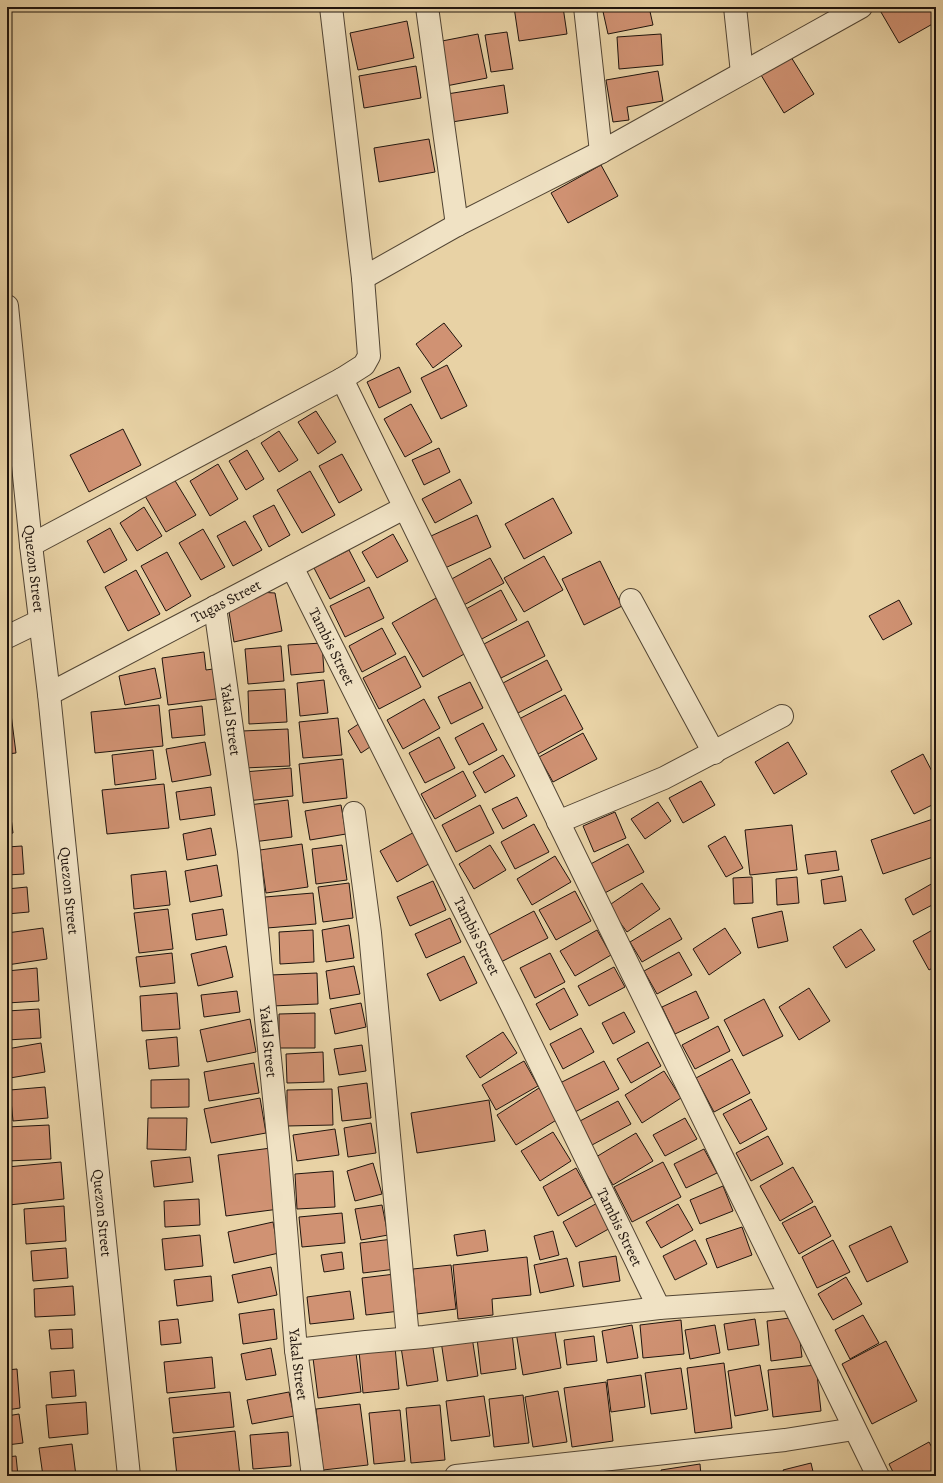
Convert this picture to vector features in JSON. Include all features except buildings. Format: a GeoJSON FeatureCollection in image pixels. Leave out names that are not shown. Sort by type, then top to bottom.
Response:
{"type":"FeatureCollection","features":[{"type":"Feature","properties":{"kind":"street"},"geometry":{"type":"LineString","coordinates":[[31,545],[342,379],[364,365],[369,356],[363,278],[331,7]]}},
{"type":"Feature","properties":{"kind":"street"},"geometry":{"type":"LineString","coordinates":[[427,7],[457,225]]}},
{"type":"Feature","properties":{"kind":"street"},"geometry":{"type":"LineString","coordinates":[[585,7],[601,152]]}},
{"type":"Feature","properties":{"kind":"street"},"geometry":{"type":"LineString","coordinates":[[735,7],[742,73]]}},
{"type":"Feature","properties":{"kind":"street"},"geometry":{"type":"LineString","coordinates":[[363,278],[457,225],[601,152],[861,7]]}},
{"type":"Feature","properties":{"kind":"street","name":"Quezon Street"},"geometry":{"type":"LineString","coordinates":[[7,306],[31,545],[49,694],[129,1476]]}},
{"type":"Feature","properties":{"kind":"street"},"geometry":{"type":"LineString","coordinates":[[342,379],[878,1476]]}},
{"type":"Feature","properties":{"kind":"street","name":"Tugas Street"},"geometry":{"type":"LineString","coordinates":[[49,694],[404,508]]}},
{"type":"Feature","properties":{"kind":"street","name":"Tambis Street"},"geometry":{"type":"LineString","coordinates":[[292,567],[511,1004],[659,1308]]}},
{"type":"Feature","properties":{"kind":"street"},"geometry":{"type":"LineString","coordinates":[[631,600],[714,753]]}},
{"type":"Feature","properties":{"kind":"street","name":"Yakal Street"},"geometry":{"type":"LineString","coordinates":[[215,607],[249,851],[280,1157],[296,1350],[313,1476]]}},
{"type":"Feature","properties":{"kind":"street"},"geometry":{"type":"LineString","coordinates":[[7,638],[40,621]]}},
{"type":"Feature","properties":{"kind":"street"},"geometry":{"type":"LineString","coordinates":[[558,822],[664,778],[782,716]]}},
{"type":"Feature","properties":{"kind":"street"},"geometry":{"type":"LineString","coordinates":[[354,813],[370,933],[408,1338]]}},
{"type":"Feature","properties":{"kind":"street"},"geometry":{"type":"LineString","coordinates":[[296,1350],[659,1308],[791,1299]]}},
{"type":"Feature","properties":{"kind":"street"},"geometry":{"type":"LineString","coordinates":[[456,1476],[785,1440],[854,1428]]}}]}
